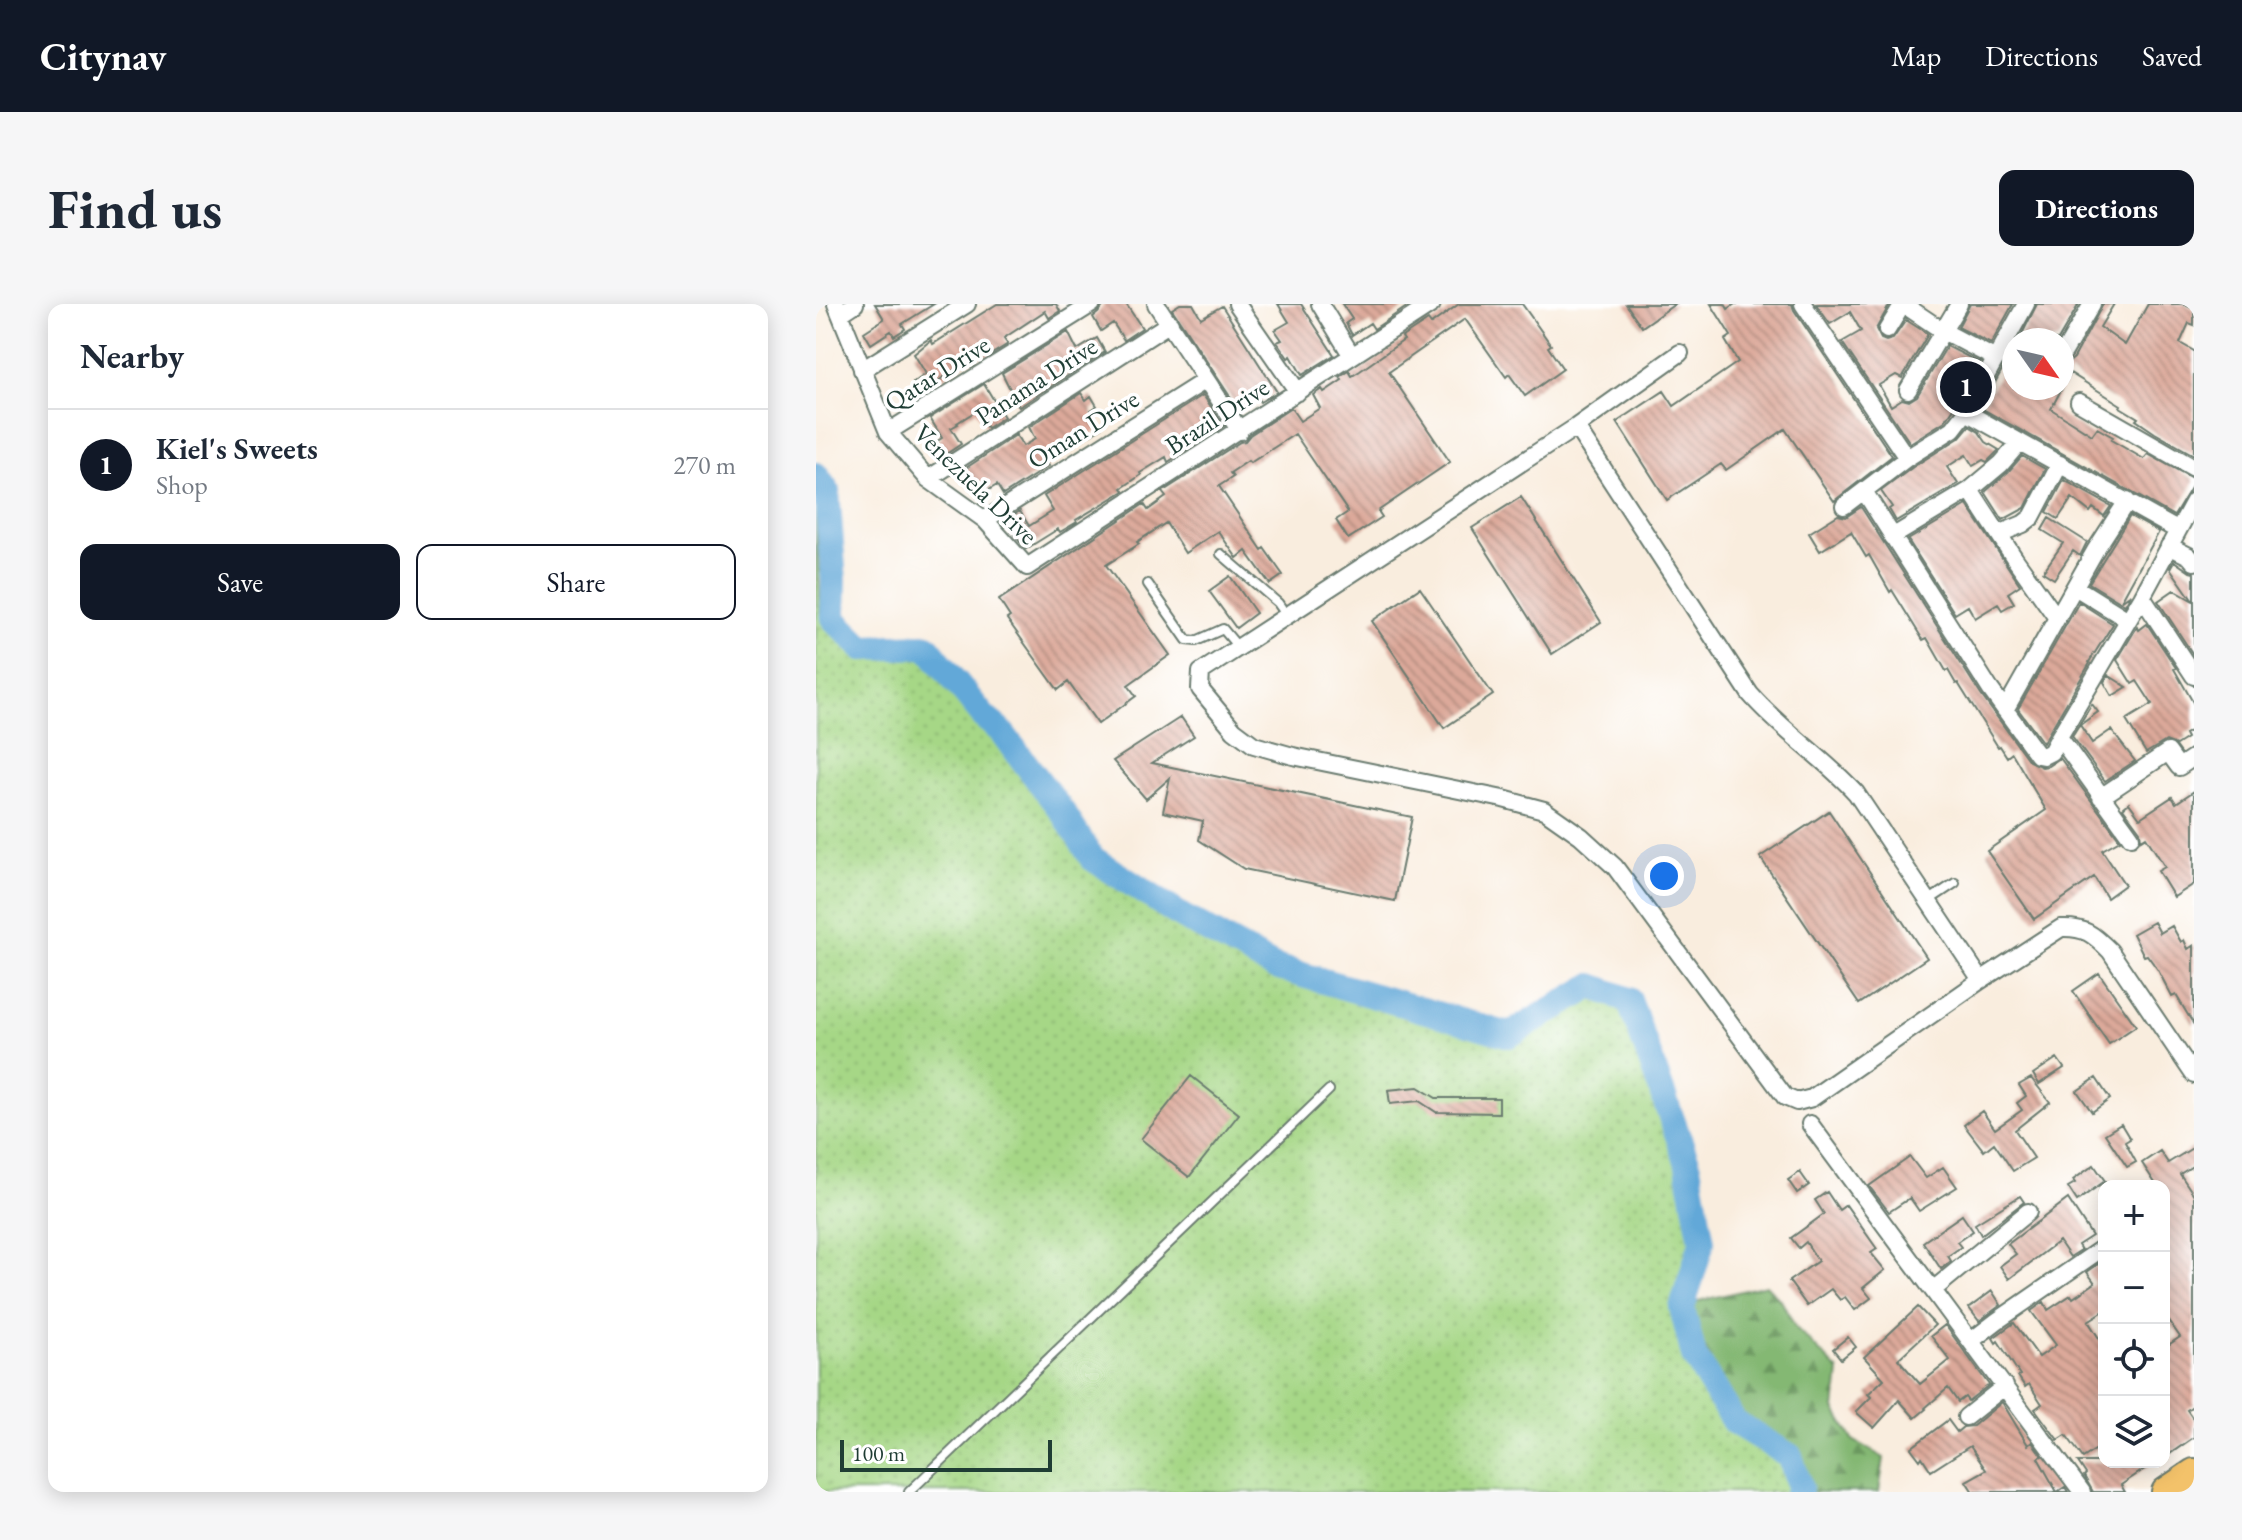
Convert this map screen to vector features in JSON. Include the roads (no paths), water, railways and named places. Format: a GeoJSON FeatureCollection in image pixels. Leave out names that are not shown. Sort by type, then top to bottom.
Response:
{"type":"FeatureCollection","features":[{"type":"Feature","properties":{"kind":"highway"},"geometry":{"type":"LineString","coordinates":[[2168,1491],[2194,1473]]}},
{"type":"Feature","properties":{"kind":"street"},"geometry":{"type":"LineString","coordinates":[[838,309],[855,304]]}},
{"type":"Feature","properties":{"kind":"street"},"geometry":{"type":"LineString","coordinates":[[862,370],[967,304]]}},
{"type":"Feature","properties":{"kind":"street","name":"Qatar Drive"},"geometry":{"type":"LineString","coordinates":[[888,432],[1092,304]]}},
{"type":"Feature","properties":{"kind":"street"},"geometry":{"type":"LineString","coordinates":[[1156,304],[1240,431]]}},
{"type":"Feature","properties":{"kind":"street"},"geometry":{"type":"LineString","coordinates":[[1237,304],[1298,392]]}},
{"type":"Feature","properties":{"kind":"street"},"geometry":{"type":"LineString","coordinates":[[1320,304],[1352,356]]}},
{"type":"Feature","properties":{"kind":"street","name":"Brazil Drive"},"geometry":{"type":"LineString","coordinates":[[1027,567],[1432,304]]}},
{"type":"Feature","properties":{"kind":"street"},"geometry":{"type":"LineString","coordinates":[[1803,304],[1907,458]]}},
{"type":"Feature","properties":{"kind":"street"},"geometry":{"type":"LineString","coordinates":[[1887,330],[1903,304],[1943,331],[1996,359]]}},
{"type":"Feature","properties":{"kind":"street"},"geometry":{"type":"LineString","coordinates":[[1908,390],[1959,304]]}},
{"type":"Feature","properties":{"kind":"street"},"geometry":{"type":"LineString","coordinates":[[1844,506],[1907,458],[1953,429],[1966,412],[2026,304]]}},
{"type":"Feature","properties":{"kind":"street"},"geometry":{"type":"LineString","coordinates":[[2074,335],[2092,304]]}},
{"type":"Feature","properties":{"kind":"street","name":"Venezuela Drive"},"geometry":{"type":"LineString","coordinates":[[838,309],[888,432],[928,479],[985,520],[1027,567]]}},
{"type":"Feature","properties":{"kind":"street","name":"Panama Drive"},"geometry":{"type":"LineString","coordinates":[[928,479],[1170,323]]}},
{"type":"Feature","properties":{"kind":"street"},"geometry":{"type":"LineString","coordinates":[[1680,353],[1576,427],[1201,672],[1200,689],[1234,730],[1254,745],[1544,810],[1581,836],[1615,867],[1785,1097],[1797,1102],[1812,1098],[2061,928],[2076,927],[2088,931],[2110,951],[2194,1075]]}},
{"type":"Feature","properties":{"kind":"street","name":"Oman Drive"},"geometry":{"type":"LineString","coordinates":[[985,520],[1206,380]]}},
{"type":"Feature","properties":{"kind":"street"},"geometry":{"type":"LineString","coordinates":[[2079,402],[2194,468]]}},
{"type":"Feature","properties":{"kind":"street"},"geometry":{"type":"LineString","coordinates":[[1966,412],[2177,530]]}},
{"type":"Feature","properties":{"kind":"street"},"geometry":{"type":"LineString","coordinates":[[1576,427],[1750,694],[1770,717],[1838,773],[1856,793],[1981,980]]}},
{"type":"Feature","properties":{"kind":"street"},"geometry":{"type":"LineString","coordinates":[[1892,537],[1970,490],[2001,464],[2020,442]]}},
{"type":"Feature","properties":{"kind":"street"},"geometry":{"type":"LineString","coordinates":[[1999,534],[2032,517],[2060,464]]}},
{"type":"Feature","properties":{"kind":"street"},"geometry":{"type":"LineString","coordinates":[[1970,490],[2057,618]]}},
{"type":"Feature","properties":{"kind":"street"},"geometry":{"type":"LineString","coordinates":[[1864,491],[2005,710],[2038,755],[2043,756],[2051,752],[2194,501]]}},
{"type":"Feature","properties":{"kind":"street"},"geometry":{"type":"LineString","coordinates":[[2005,710],[2127,501]]}},
{"type":"Feature","properties":{"kind":"street"},"geometry":{"type":"LineString","coordinates":[[2169,546],[2194,562]]}},
{"type":"Feature","properties":{"kind":"street"},"geometry":{"type":"LineString","coordinates":[[2075,587],[2128,620]]}},
{"type":"Feature","properties":{"kind":"street"},"geometry":{"type":"LineString","coordinates":[[2142,597],[2194,676]]}},
{"type":"Feature","properties":{"kind":"street"},"geometry":{"type":"LineString","coordinates":[[2059,737],[2131,837]]}},
{"type":"Feature","properties":{"kind":"street"},"geometry":{"type":"LineString","coordinates":[[2101,797],[2168,752],[2179,767],[2194,757]]}},
{"type":"Feature","properties":{"kind":"street"},"geometry":{"type":"LineString","coordinates":[[1810,1124],[2082,1492]]}},
{"type":"Feature","properties":{"kind":"street"},"geometry":{"type":"LineString","coordinates":[[1933,1290],[2028,1212]]}},
{"type":"Feature","properties":{"kind":"street"},"geometry":{"type":"LineString","coordinates":[[1971,1341],[2098,1251]]}},
{"type":"Feature","properties":{"kind":"street"},"geometry":{"type":"LineString","coordinates":[[1966,1417],[2005,1386]]}},
{"type":"Feature","properties":{"kind":"lane"},"geometry":{"type":"LineString","coordinates":[[1221,554],[1278,603],[1287,616]]}},
{"type":"Feature","properties":{"kind":"lane"},"geometry":{"type":"LineString","coordinates":[[1148,584],[1187,640],[1196,641],[1223,629],[1238,648]]}},
{"type":"Feature","properties":{"kind":"lane"},"geometry":{"type":"LineString","coordinates":[[1928,901],[1955,883]]}},
{"type":"Feature","properties":{"kind":"lane"},"geometry":{"type":"LineString","coordinates":[[909,1492],[1329,1090]]}},
{"type":"Feature","properties":{"kind":"waterway"},"geometry":{"type":"LineString","coordinates":[[816,475],[827,491],[834,581],[833,618],[863,648],[927,646],[985,718],[1000,730],[1064,814],[1092,858],[1183,917],[1275,967],[1509,1035],[1592,986],[1629,1000],[1687,1161],[1702,1242],[1682,1308],[1694,1356],[1734,1422],[1790,1456],[1800,1488],[1798,1492]]}},
{"type":"Feature","properties":{"kind":"place","name":"Kiel's Sweets"},"geometry":{"type":"Point","coordinates":[1966,387]}}]}
